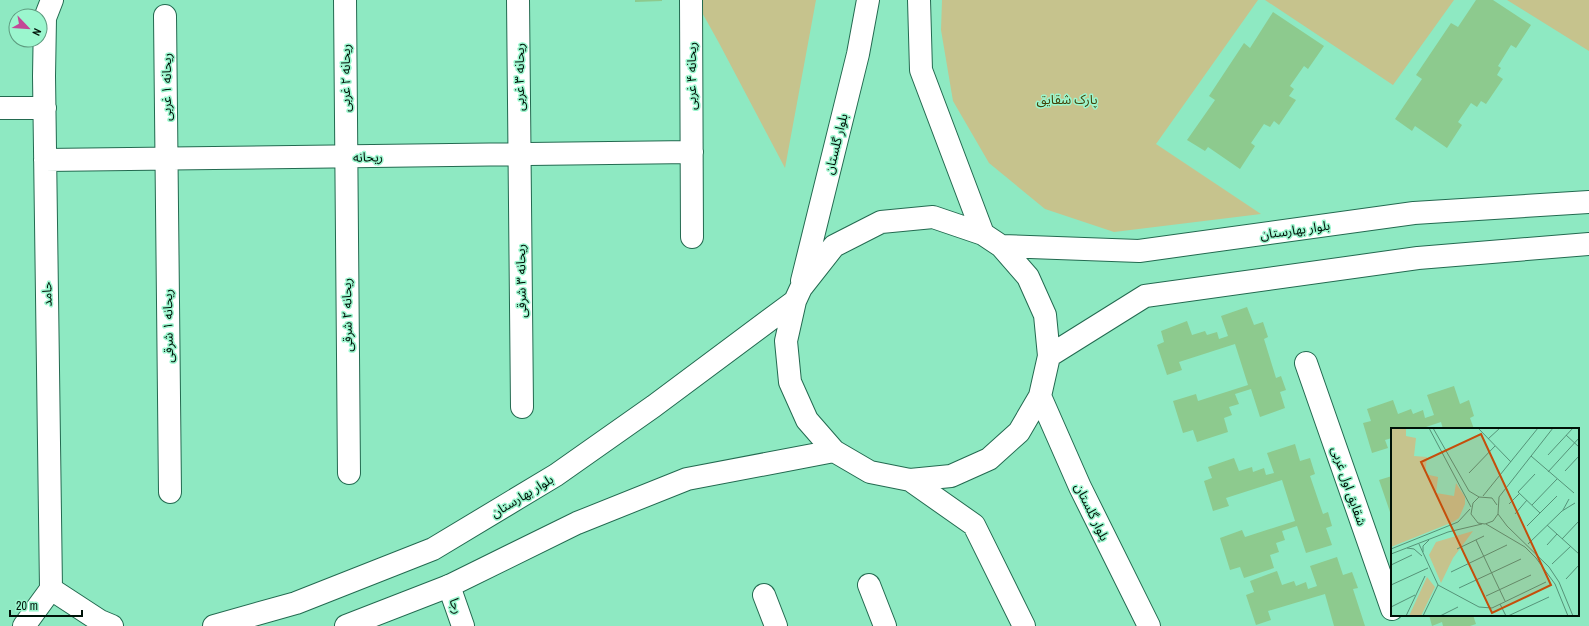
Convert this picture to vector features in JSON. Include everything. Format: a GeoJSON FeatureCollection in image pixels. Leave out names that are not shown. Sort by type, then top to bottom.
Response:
{"type":"FeatureCollection","features":[{"type":"Feature","properties":{"kind":"main road","name":"حامد"},"geometry":{"type":"LineString","coordinates":[[51,590],[45,160],[45,18],[52,0]]}},
{"type":"Feature","properties":{"kind":"main road","name":"ریحانه ۲ غربی"},"geometry":{"type":"LineString","coordinates":[[345,0],[346,157]]}},
{"type":"Feature","properties":{"kind":"main road","name":"ریحانه ۳ غربی"},"geometry":{"type":"LineString","coordinates":[[518,0],[520,155]]}},
{"type":"Feature","properties":{"kind":"main road","name":"ریحانه ۴ غربی"},"geometry":{"type":"LineString","coordinates":[[691,0],[692,237]]}},
{"type":"Feature","properties":{"kind":"main road","name":"بلوار گلستان"},"geometry":{"type":"LineString","coordinates":[[868,0],[858,54],[786,341],[790,382],[807,420],[834,451],[870,472],[910,480]]}},
{"type":"Feature","properties":{"kind":"main road"},"geometry":{"type":"LineString","coordinates":[[919,0],[921,70],[984,234]]}},
{"type":"Feature","properties":{"kind":"main road","name":"ریحانه ۱ غربی"},"geometry":{"type":"LineString","coordinates":[[165,16],[167,159]]}},
{"type":"Feature","properties":{"kind":"main road"},"geometry":{"type":"LineString","coordinates":[[0,108],[45,108]]}},
{"type":"Feature","properties":{"kind":"main road","name":"ریحانه"},"geometry":{"type":"LineString","coordinates":[[45,160],[692,152]]}},
{"type":"Feature","properties":{"kind":"main road","name":"ریحانه ۳ شرقی"},"geometry":{"type":"LineString","coordinates":[[520,155],[522,408]]}},
{"type":"Feature","properties":{"kind":"main road","name":"ریحانه ۲ شرقی"},"geometry":{"type":"LineString","coordinates":[[346,157],[349,473]]}},
{"type":"Feature","properties":{"kind":"main road","name":"ریحانه ۱ شرقی"},"geometry":{"type":"LineString","coordinates":[[167,159],[170,492]]}},
{"type":"Feature","properties":{"kind":"main road","name":"بلوار بهارستان"},"geometry":{"type":"LineString","coordinates":[[1001,246],[1139,251],[1414,213],[1589,202]]}},
{"type":"Feature","properties":{"kind":"main road"},"geometry":{"type":"LineString","coordinates":[[798,294],[834,246],[881,222],[933,217],[984,234],[1001,246],[1028,277],[1045,315],[1049,356],[1040,396],[1019,432],[988,459],[951,476],[910,480]]}},
{"type":"Feature","properties":{"kind":"main road"},"geometry":{"type":"LineString","coordinates":[[1049,356],[1145,296],[1418,258],[1589,244]]}},
{"type":"Feature","properties":{"kind":"main road","name":"بلوار بهارستان"},"geometry":{"type":"LineString","coordinates":[[214,626],[296,603],[433,550],[556,475],[654,406],[798,294]]}},
{"type":"Feature","properties":{"kind":"main road","name":"شقایق اول غربی"},"geometry":{"type":"LineString","coordinates":[[1306,363],[1391,606]]}},
{"type":"Feature","properties":{"kind":"main road","name":"بلوار گلستان"},"geometry":{"type":"LineString","coordinates":[[1040,396],[1080,487],[1149,626]]}},
{"type":"Feature","properties":{"kind":"main road"},"geometry":{"type":"LineString","coordinates":[[346,626],[449,586],[577,523],[687,479],[834,451]]}},
{"type":"Feature","properties":{"kind":"main road"},"geometry":{"type":"LineString","coordinates":[[910,480],[974,525],[1024,626]]}},
{"type":"Feature","properties":{"kind":"main road"},"geometry":{"type":"LineString","coordinates":[[869,585],[884,626]]}},
{"type":"Feature","properties":{"kind":"main road","name":"رجا"},"geometry":{"type":"LineString","coordinates":[[449,586],[463,626]]}},
{"type":"Feature","properties":{"kind":"main road"},"geometry":{"type":"LineString","coordinates":[[24,626],[51,590],[100,621],[112,626]]}},
{"type":"Feature","properties":{"kind":"main road"},"geometry":{"type":"LineString","coordinates":[[764,595],[776,626]]}},
{"type":"Feature","properties":{"kind":"main road"},"geometry":{"type":"LineString","coordinates":[[1394,616],[1398,626]]}},
{"type":"Feature","properties":{"kind":"green space"},"geometry":{"type":"Polygon","coordinates":[[[695,0],[816,0],[785,168],[719,43],[695,0]]]}},
{"type":"Feature","properties":{"kind":"green space","name":"پارک شقایق"},"geometry":{"type":"Polygon","coordinates":[[[942,0],[1258,0],[1156,144],[1261,214],[1114,232],[1045,209],[989,163],[953,101],[941,30],[942,0]]]}},
{"type":"Feature","properties":{"kind":"green space"},"geometry":{"type":"Polygon","coordinates":[[[1265,0],[1454,0],[1393,85],[1265,0]]]}},
{"type":"Feature","properties":{"kind":"green space"},"geometry":{"type":"Polygon","coordinates":[[[1507,0],[1589,0],[1589,51],[1507,0]]]}},
{"type":"Feature","properties":{"kind":"building"},"geometry":{"type":"Polygon","coordinates":[[[635,0],[662,0],[662,1],[635,2],[635,0]]]}},
{"type":"Feature","properties":{"kind":"building"},"geometry":{"type":"Polygon","coordinates":[[[1476,0],[1493,0],[1531,25],[1516,48],[1511,45],[1498,66],[1501,68],[1497,75],[1503,79],[1486,104],[1481,101],[1477,107],[1471,103],[1458,122],[1462,125],[1447,148],[1415,126],[1412,131],[1395,119],[1422,79],[1416,75],[1451,23],[1458,27],[1476,0]]]}},
{"type":"Feature","properties":{"kind":"building"},"geometry":{"type":"Polygon","coordinates":[[[1273,12],[1324,46],[1308,69],[1304,66],[1290,86],[1294,89],[1289,96],[1296,100],[1279,125],[1274,121],[1270,127],[1264,124],[1251,143],[1255,146],[1240,169],[1208,147],[1205,151],[1187,140],[1215,100],[1209,96],[1244,43],[1250,48],[1273,12]]]}},
{"type":"Feature","properties":{"kind":"building"},"geometry":{"type":"Polygon","coordinates":[[[1247,307],[1254,325],[1263,322],[1268,337],[1264,339],[1276,378],[1281,376],[1286,390],[1280,392],[1285,408],[1260,417],[1251,389],[1235,394],[1239,404],[1229,407],[1232,415],[1224,418],[1228,432],[1197,442],[1193,430],[1183,433],[1173,401],[1196,394],[1198,401],[1248,385],[1235,344],[1179,362],[1182,370],[1167,375],[1157,345],[1164,342],[1161,331],[1187,321],[1192,335],[1205,331],[1207,335],[1217,332],[1219,339],[1228,336],[1221,316],[1247,307]]]}},
{"type":"Feature","properties":{"kind":"building"},"geometry":{"type":"Polygon","coordinates":[[[1454,386],[1460,404],[1469,400],[1474,416],[1470,418],[1474,428],[1443,428],[1441,422],[1423,428],[1391,428],[1391,438],[1385,440],[1388,448],[1372,453],[1363,423],[1371,421],[1367,409],[1393,400],[1398,414],[1411,409],[1413,414],[1423,410],[1425,418],[1434,415],[1427,395],[1454,386]]]}},
{"type":"Feature","properties":{"kind":"building"},"geometry":{"type":"Polygon","coordinates":[[[1295,444],[1300,461],[1310,458],[1315,474],[1310,476],[1323,514],[1328,512],[1332,526],[1326,528],[1332,545],[1306,553],[1297,526],[1282,531],[1285,540],[1276,543],[1279,552],[1270,555],[1274,568],[1244,578],[1240,567],[1230,570],[1220,538],[1242,530],[1245,537],[1295,521],[1282,480],[1226,498],[1229,506],[1213,511],[1204,481],[1212,478],[1208,467],[1234,458],[1239,471],[1252,467],[1253,472],[1264,468],[1266,475],[1274,473],[1267,453],[1295,444]]]}},
{"type":"Feature","properties":{"kind":"building"},"geometry":{"type":"Polygon","coordinates":[[[1391,476],[1390,512],[1379,480],[1391,476]]]}},
{"type":"Feature","properties":{"kind":"building"},"geometry":{"type":"Polygon","coordinates":[[[1337,557],[1343,575],[1352,572],[1358,588],[1353,589],[1365,626],[1334,626],[1325,594],[1268,611],[1271,620],[1256,625],[1246,595],[1254,592],[1250,581],[1277,571],[1282,585],[1294,581],[1296,586],[1306,582],[1308,589],[1317,586],[1310,566],[1337,557]]]}},
{"type":"Feature","properties":{"kind":"building"},"geometry":{"type":"Polygon","coordinates":[[[1429,616],[1473,616],[1476,624],[1470,626],[1443,626],[1442,622],[1432,626],[1429,616]]]}}]}
